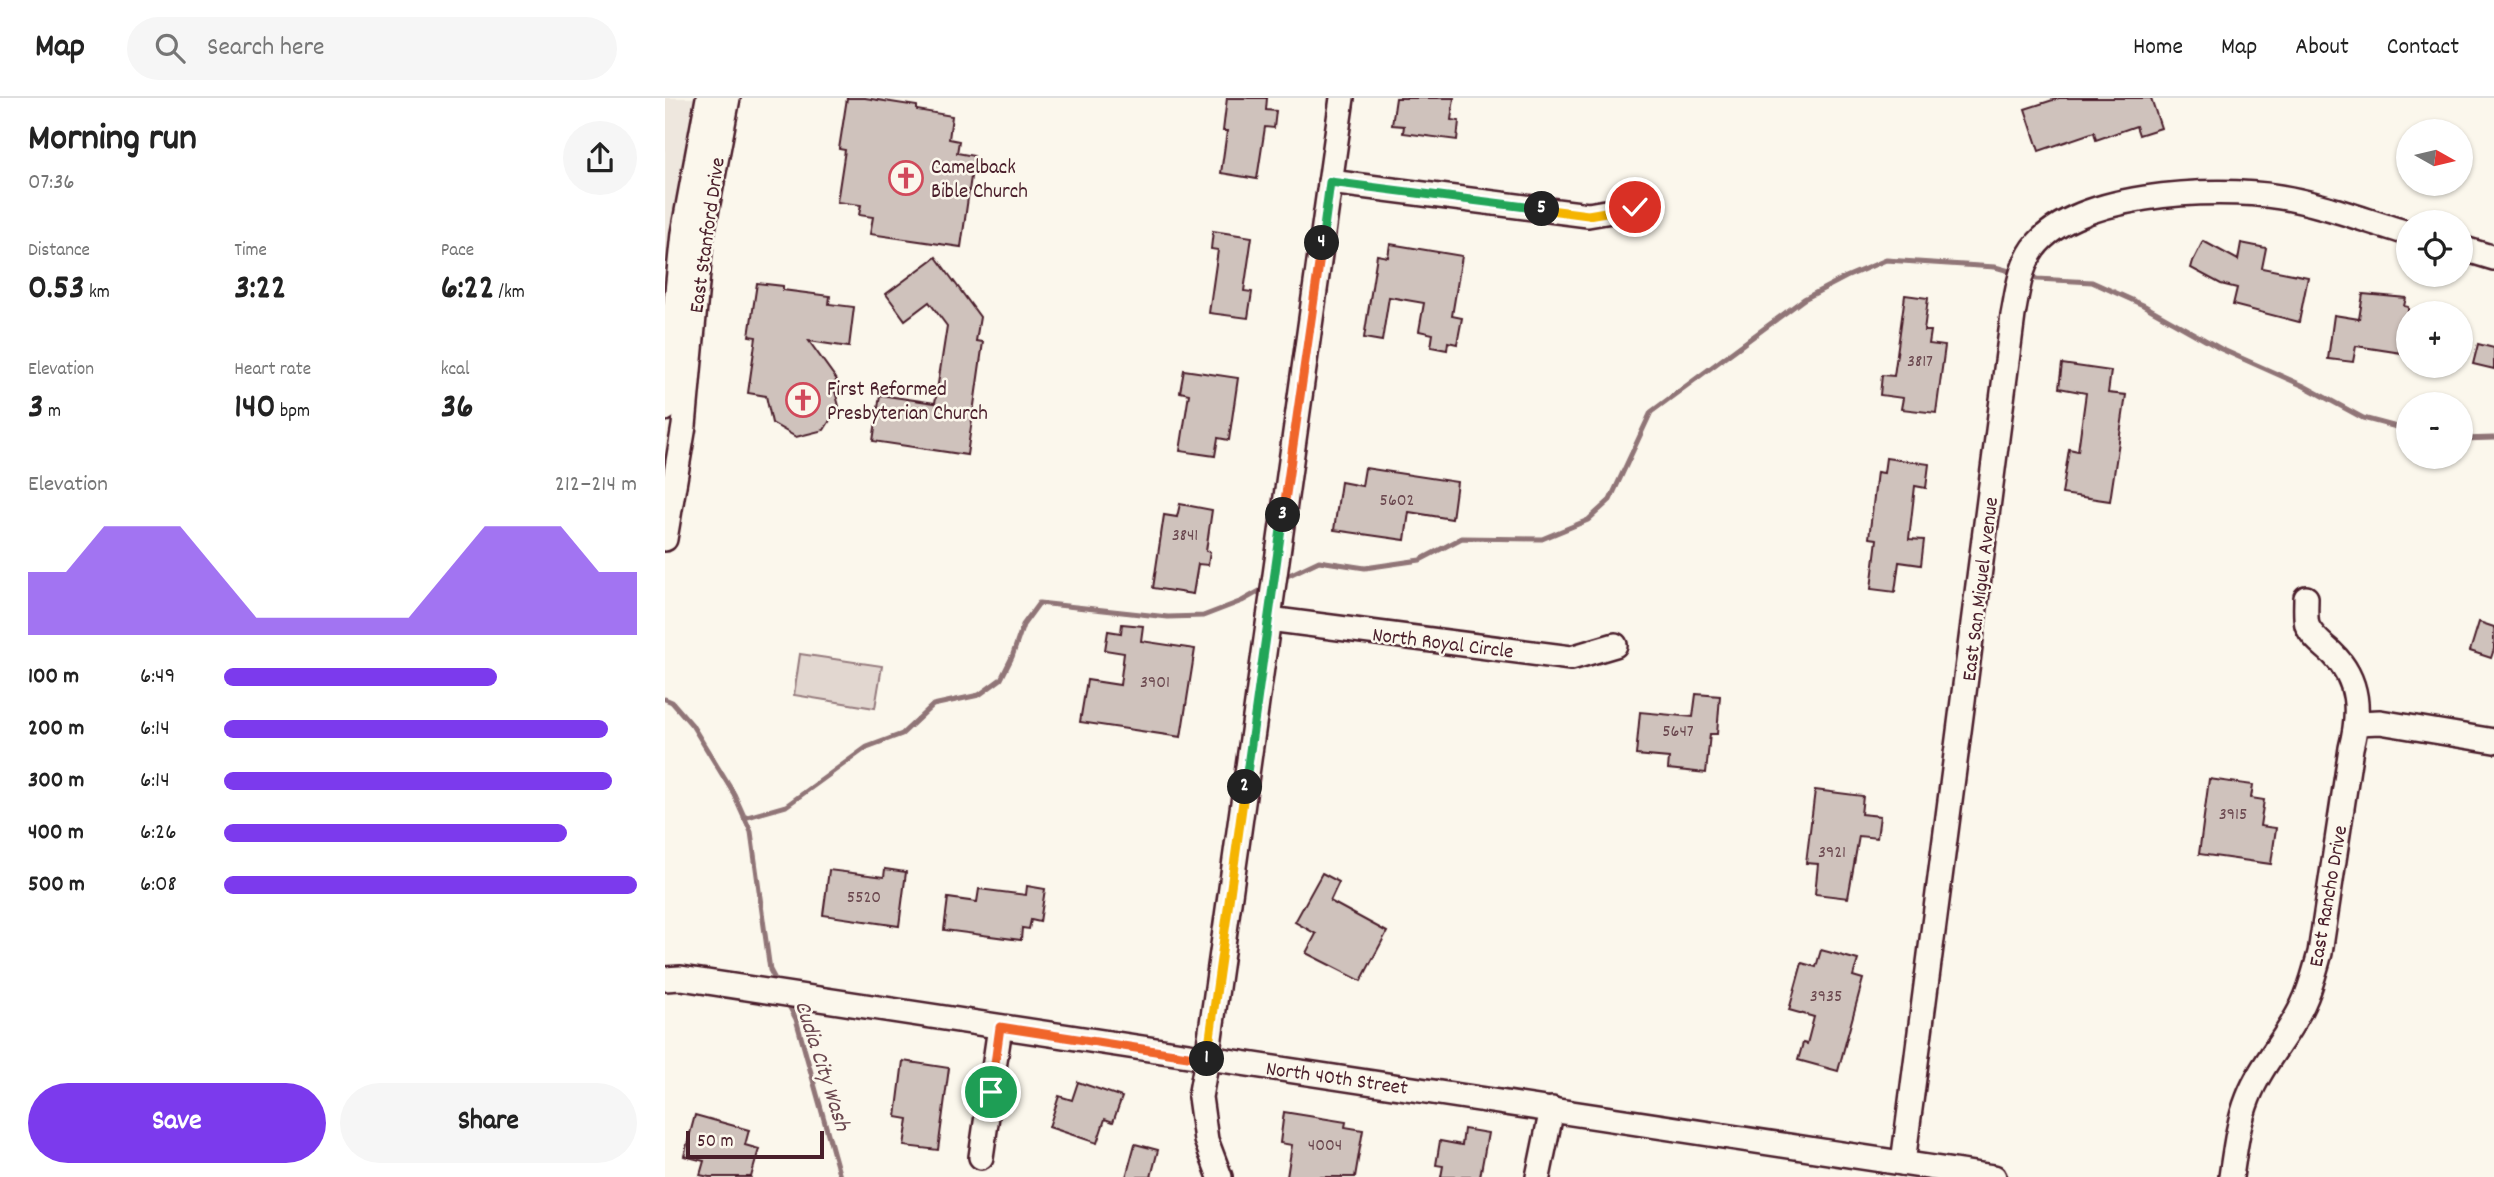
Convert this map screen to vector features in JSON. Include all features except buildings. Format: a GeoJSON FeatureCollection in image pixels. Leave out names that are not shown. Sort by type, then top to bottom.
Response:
{"type":"FeatureCollection","features":[{"type":"Feature","properties":{"kind":"street","name":"East Stanford Drive"},"geometry":{"type":"LineString","coordinates":[[665,408],[684,233],[708,98]]}},
{"type":"Feature","properties":{"kind":"street","name":"East Stanford Drive"},"geometry":{"type":"LineString","coordinates":[[665,539],[684,426],[679,294],[701,240],[728,98]]}},
{"type":"Feature","properties":{"kind":"street"},"geometry":{"type":"LineString","coordinates":[[1220,1177],[1206,1140],[1200,1097],[1342,98]]}},
{"type":"Feature","properties":{"kind":"street"},"geometry":{"type":"LineString","coordinates":[[1330,182],[1588,215],[1635,207]]}},
{"type":"Feature","properties":{"kind":"street","name":"East San Miguel Avenue"},"geometry":{"type":"LineString","coordinates":[[1903,1163],[2013,316],[2018,283],[2031,252],[2058,226],[2099,208],[2209,191],[2282,197],[2396,229]]}},
{"type":"Feature","properties":{"kind":"street"},"geometry":{"type":"LineString","coordinates":[[2473,252],[2494,258]]}},
{"type":"Feature","properties":{"kind":"street","name":"East Rancho Drive"},"geometry":{"type":"LineString","coordinates":[[2231,1177],[2239,1128],[2248,1098],[2262,1068],[2274,1054],[2303,1006],[2320,953],[2351,748],[2358,723],[2357,692],[2341,662],[2307,625],[2306,597]]}},
{"type":"Feature","properties":{"kind":"street","name":"North Royal Circle"},"geometry":{"type":"LineString","coordinates":[[1269,620],[1571,659],[1615,645]]}},
{"type":"Feature","properties":{"kind":"street"},"geometry":{"type":"LineString","coordinates":[[2358,723],[2379,722],[2494,741]]}},
{"type":"Feature","properties":{"kind":"street","name":"North 40th Street"},"geometry":{"type":"LineString","coordinates":[[670,976],[1993,1177]]}},
{"type":"Feature","properties":{"kind":"street"},"geometry":{"type":"LineString","coordinates":[[981,1157],[1000,1027]]}},
{"type":"Feature","properties":{"kind":"street"},"geometry":{"type":"LineString","coordinates":[[1538,1177],[1552,1109]]}},
{"type":"Feature","properties":{"kind":"shaded area"},"geometry":{"type":"Polygon","coordinates":[[[665,98],[697,98],[665,303],[665,98]]]}},
{"type":"Feature","properties":{"kind":"shaded area"},"geometry":{"type":"Polygon","coordinates":[[[800,654],[882,666],[875,708],[794,695],[800,654]]]}},
{"type":"Feature","properties":{"kind":"waterway"},"geometry":{"type":"LineString","coordinates":[[1283,578],[1319,561],[1365,568],[1420,560],[1462,538],[1542,539],[1588,520],[1610,500],[1651,412],[1804,299],[1886,260],[1995,267],[2017,273]]}},
{"type":"Feature","properties":{"kind":"waterway"},"geometry":{"type":"LineString","coordinates":[[2026,276],[2092,282],[2143,305],[2221,349],[2304,386],[2363,418],[2396,427]]}},
{"type":"Feature","properties":{"kind":"waterway"},"geometry":{"type":"LineString","coordinates":[[2473,439],[2494,438]]}},
{"type":"Feature","properties":{"kind":"waterway"},"geometry":{"type":"LineString","coordinates":[[744,818],[786,806],[867,747],[902,734],[933,705],[979,695],[1001,679],[1023,625],[1039,603],[1168,617],[1203,616],[1242,601],[1265,588]]}},
{"type":"Feature","properties":{"kind":"waterway","name":"Cudia City Wash"},"geometry":{"type":"LineString","coordinates":[[665,699],[672,702],[692,725],[734,794],[751,832],[770,970],[778,985]]}},
{"type":"Feature","properties":{"kind":"waterway","name":"Cudia City Wash"},"geometry":{"type":"LineString","coordinates":[[786,1000],[796,1019],[840,1177]]}},
{"type":"Feature","properties":{"kind":"place","name":"Camelback Bible Church"},"geometry":{"type":"Point","coordinates":[906,178]}},
{"type":"Feature","properties":{"kind":"place","name":"First Reformed Presbyterian Church"},"geometry":{"type":"Point","coordinates":[803,400]}},
{"type":"Feature","properties":{"kind":"route"},"geometry":{"type":"LineString","coordinates":[[991,1092],[1000,1027],[1207,1059],[1330,182],[1588,215],[1635,207]]}}]}
